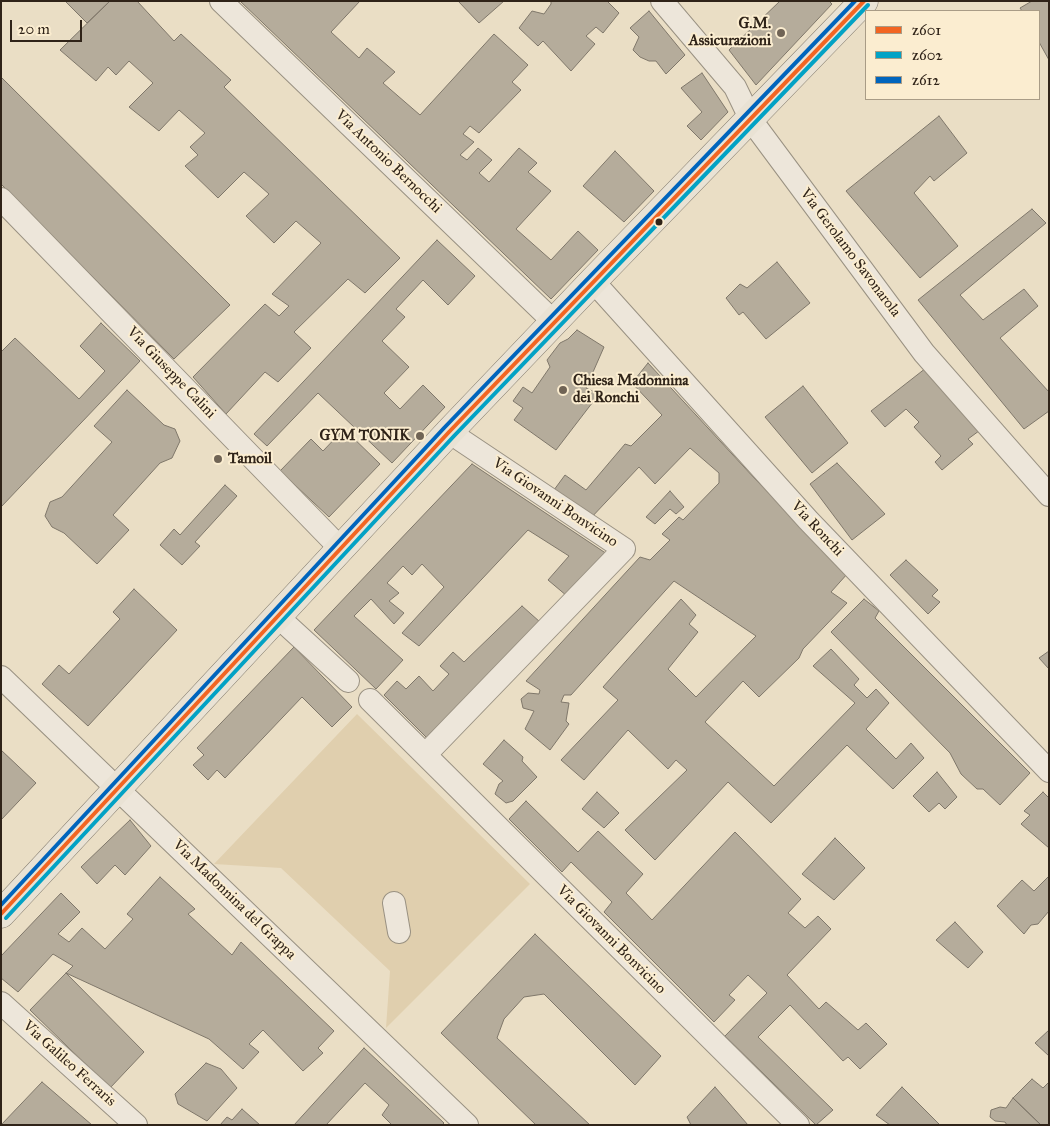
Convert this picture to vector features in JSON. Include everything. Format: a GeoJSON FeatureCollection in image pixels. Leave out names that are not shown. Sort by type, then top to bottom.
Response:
{"type":"FeatureCollection","features":[{"type":"Feature","properties":{"kind":"main road"},"geometry":{"type":"LineString","coordinates":[[1,914],[449,432],[864,1]]}},
{"type":"Feature","properties":{"kind":"street","name":"Via Antonio Bernocchi"},"geometry":{"type":"LineString","coordinates":[[221,1],[554,322]]}},
{"type":"Feature","properties":{"kind":"street","name":"Via Gerolamo Savonarola"},"geometry":{"type":"LineString","coordinates":[[662,1],[735,87],[751,120],[924,353],[1049,495]]}},
{"type":"Feature","properties":{"kind":"street","name":"Via Giuseppe Calini"},"geometry":{"type":"LineString","coordinates":[[1,199],[340,548]]}},
{"type":"Feature","properties":{"kind":"street","name":"Via Ronchi"},"geometry":{"type":"LineString","coordinates":[[593,281],[808,520],[1049,771]]}},
{"type":"Feature","properties":{"kind":"street","name":"Via Giovanni Bonvicino"},"geometry":{"type":"LineString","coordinates":[[426,754],[624,549],[449,432]]}},
{"type":"Feature","properties":{"kind":"street"},"geometry":{"type":"LineString","coordinates":[[277,616],[348,681]]}},
{"type":"Feature","properties":{"kind":"street","name":"Via Madonnina del Grappa"},"geometry":{"type":"LineString","coordinates":[[1,677],[118,787],[467,1125]]}},
{"type":"Feature","properties":{"kind":"street","name":"Via Giovanni Bonvicino"},"geometry":{"type":"LineString","coordinates":[[370,700],[798,1125]]}},
{"type":"Feature","properties":{"kind":"street"},"geometry":{"type":"LineString","coordinates":[[394,903],[399,932]]}},
{"type":"Feature","properties":{"kind":"street","name":"Via Galileo Ferraris"},"geometry":{"type":"LineString","coordinates":[[1,1003],[136,1125]]}},
{"type":"Feature","properties":{"kind":"shaded area"},"geometry":{"type":"Polygon","coordinates":[[[357,714],[530,884],[386,1028],[390,971],[281,868],[214,864],[357,714]]]}},
{"type":"Feature","properties":{"kind":"building"},"geometry":{"type":"Polygon","coordinates":[[[65,1],[110,1],[87,23],[65,1]]]}},
{"type":"Feature","properties":{"kind":"building"},"geometry":{"type":"Polygon","coordinates":[[[110,1],[137,1],[174,41],[181,34],[231,80],[224,87],[400,258],[365,293],[348,279],[294,332],[311,348],[278,382],[265,372],[226,414],[193,377],[265,304],[279,316],[289,306],[272,294],[321,243],[296,221],[274,243],[246,216],[269,194],[244,172],[218,198],[185,166],[198,155],[190,147],[205,133],[179,110],[159,131],[129,107],[153,83],[129,61],[116,75],[108,67],[96,81],[60,50],[110,1]]]}},
{"type":"Feature","properties":{"kind":"building"},"geometry":{"type":"Polygon","coordinates":[[[240,1],[360,1],[331,32],[359,58],[367,48],[395,72],[383,83],[420,115],[494,34],[528,65],[512,82],[521,90],[479,133],[470,126],[463,134],[474,142],[460,155],[467,160],[478,148],[492,160],[479,173],[489,182],[519,148],[537,163],[528,172],[551,191],[516,229],[551,260],[578,231],[598,250],[551,299],[240,1]]]}},
{"type":"Feature","properties":{"kind":"building"},"geometry":{"type":"Polygon","coordinates":[[[458,1],[504,1],[479,23],[458,1]]]}},
{"type":"Feature","properties":{"kind":"building"},"geometry":{"type":"Polygon","coordinates":[[[551,1],[607,1],[619,13],[603,33],[596,27],[586,36],[595,44],[571,71],[543,41],[538,46],[519,28],[532,11],[544,14],[551,1]]]}},
{"type":"Feature","properties":{"kind":"building"},"geometry":{"type":"Polygon","coordinates":[[[780,1],[829,1],[832,4],[756,85],[729,50],[780,1]]]}},
{"type":"Feature","properties":{"kind":"building"},"geometry":{"type":"Polygon","coordinates":[[[1032,1],[1049,1],[1049,60],[1040,44],[1040,10],[1021,10],[1020,8],[1032,1]]]}},
{"type":"Feature","properties":{"kind":"building"},"geometry":{"type":"Polygon","coordinates":[[[649,11],[685,55],[666,74],[656,61],[649,61],[640,57],[633,50],[639,37],[630,28],[649,11]]]}},
{"type":"Feature","properties":{"kind":"building"},"geometry":{"type":"Polygon","coordinates":[[[702,73],[728,112],[701,140],[687,126],[702,112],[681,88],[702,73]]]}},
{"type":"Feature","properties":{"kind":"building"},"geometry":{"type":"Polygon","coordinates":[[[1,77],[230,305],[174,359],[1,184],[1,77]]]}},
{"type":"Feature","properties":{"kind":"building"},"geometry":{"type":"Polygon","coordinates":[[[939,116],[967,153],[934,181],[930,176],[914,193],[958,246],[920,278],[846,191],[939,116]]]}},
{"type":"Feature","properties":{"kind":"building"},"geometry":{"type":"Polygon","coordinates":[[[615,151],[654,191],[624,222],[583,186],[615,151]]]}},
{"type":"Feature","properties":{"kind":"building"},"geometry":{"type":"Polygon","coordinates":[[[1032,209],[1046,223],[960,295],[983,320],[1024,289],[1038,306],[1000,338],[1049,392],[1049,411],[1024,429],[918,300],[1032,209]]]}},
{"type":"Feature","properties":{"kind":"building"},"geometry":{"type":"Polygon","coordinates":[[[437,240],[475,276],[448,305],[423,280],[396,309],[405,317],[382,341],[409,367],[384,393],[400,409],[423,385],[445,407],[392,463],[318,393],[267,446],[254,434],[437,240]]]}},
{"type":"Feature","properties":{"kind":"building"},"geometry":{"type":"Polygon","coordinates":[[[777,262],[810,303],[766,339],[743,312],[739,315],[726,298],[740,284],[747,288],[777,262]]]}},
{"type":"Feature","properties":{"kind":"building"},"geometry":{"type":"Polygon","coordinates":[[[101,323],[140,361],[1,507],[1,352],[15,338],[79,399],[105,371],[80,346],[101,323]]]}},
{"type":"Feature","properties":{"kind":"building","name":"Chiesa Madonnina dei Ronchi"},"geometry":{"type":"Polygon","coordinates":[[[577,330],[604,347],[586,388],[599,394],[556,450],[514,420],[523,408],[513,401],[523,387],[532,393],[550,367],[547,360],[560,343],[568,339],[577,330]]]}},
{"type":"Feature","properties":{"kind":"building"},"geometry":{"type":"Polygon","coordinates":[[[648,363],[756,480],[848,573],[831,592],[847,603],[803,649],[799,658],[759,697],[743,681],[705,722],[774,786],[855,703],[813,666],[831,649],[859,679],[854,685],[867,698],[876,689],[889,703],[866,729],[896,759],[911,743],[924,758],[893,789],[847,745],[771,823],[728,782],[655,860],[625,830],[687,770],[676,760],[668,769],[628,730],[584,780],[561,760],[618,700],[603,687],[681,599],[696,615],[689,624],[698,632],[668,669],[696,697],[756,636],[674,581],[571,695],[564,695],[561,702],[569,703],[566,721],[569,724],[550,750],[525,729],[534,711],[523,708],[521,699],[528,693],[539,694],[540,690],[526,681],[640,557],[650,560],[670,540],[662,534],[679,517],[683,520],[719,483],[719,473],[690,448],[655,484],[639,467],[589,520],[551,494],[565,475],[586,490],[625,444],[631,446],[662,415],[632,383],[648,363]]]}},
{"type":"Feature","properties":{"kind":"building"},"geometry":{"type":"Polygon","coordinates":[[[926,368],[983,428],[968,439],[973,444],[942,470],[935,462],[941,456],[914,427],[919,422],[906,409],[885,427],[871,411],[926,368]]]}},
{"type":"Feature","properties":{"kind":"building"},"geometry":{"type":"Polygon","coordinates":[[[803,386],[848,443],[812,473],[765,417],[803,386]]]}},
{"type":"Feature","properties":{"kind":"building"},"geometry":{"type":"Polygon","coordinates":[[[127,390],[164,425],[175,429],[180,441],[172,458],[160,463],[113,515],[129,530],[97,564],[64,533],[52,527],[45,516],[50,502],[62,497],[112,442],[94,426],[127,390]]]}},
{"type":"Feature","properties":{"kind":"building"},"geometry":{"type":"Polygon","coordinates":[[[344,429],[380,464],[329,517],[280,471],[311,439],[323,451],[344,429]]]}},
{"type":"Feature","properties":{"kind":"building"},"geometry":{"type":"Polygon","coordinates":[[[837,463],[885,514],[852,540],[810,484],[837,463]]]}},
{"type":"Feature","properties":{"kind":"building"},"geometry":{"type":"Polygon","coordinates":[[[472,464],[607,554],[567,596],[548,580],[569,556],[528,530],[419,646],[402,633],[444,587],[422,564],[412,575],[403,566],[387,583],[399,593],[389,601],[404,613],[394,624],[371,599],[354,616],[403,660],[376,689],[314,630],[472,464]]]}},
{"type":"Feature","properties":{"kind":"building"},"geometry":{"type":"Polygon","coordinates":[[[225,485],[237,496],[195,542],[200,546],[182,565],[160,545],[174,529],[180,535],[225,485]]]}},
{"type":"Feature","properties":{"kind":"building"},"geometry":{"type":"Polygon","coordinates":[[[670,491],[684,507],[676,514],[670,509],[655,524],[646,517],[670,491]]]}},
{"type":"Feature","properties":{"kind":"building"},"geometry":{"type":"Polygon","coordinates":[[[906,560],[938,590],[932,596],[940,602],[928,614],[890,575],[906,560]]]}},
{"type":"Feature","properties":{"kind":"building"},"geometry":{"type":"Polygon","coordinates":[[[134,589],[177,630],[88,726],[42,684],[59,665],[69,674],[120,619],[113,612],[134,589]]]}},
{"type":"Feature","properties":{"kind":"building"},"geometry":{"type":"Polygon","coordinates":[[[864,599],[879,611],[875,618],[1030,773],[1000,805],[983,789],[977,789],[961,774],[950,753],[831,632],[864,599]]]}},
{"type":"Feature","properties":{"kind":"building"},"geometry":{"type":"Polygon","coordinates":[[[522,606],[540,622],[429,740],[384,695],[397,681],[406,689],[419,676],[433,691],[449,674],[440,666],[453,652],[464,662],[522,606]]]}},
{"type":"Feature","properties":{"kind":"building"},"geometry":{"type":"Polygon","coordinates":[[[294,647],[352,707],[332,727],[302,697],[225,778],[217,770],[208,780],[193,765],[204,755],[197,748],[294,647]]]}},
{"type":"Feature","properties":{"kind":"building"},"geometry":{"type":"Polygon","coordinates":[[[1049,651],[1049,669],[1039,658],[1049,651]]]}},
{"type":"Feature","properties":{"kind":"building"},"geometry":{"type":"Polygon","coordinates":[[[504,740],[523,757],[522,761],[537,777],[513,801],[506,803],[495,794],[499,784],[503,781],[483,764],[504,740]]]}},
{"type":"Feature","properties":{"kind":"building"},"geometry":{"type":"Polygon","coordinates":[[[1,750],[36,783],[1,820],[1,750]]]}},
{"type":"Feature","properties":{"kind":"building"},"geometry":{"type":"Polygon","coordinates":[[[937,772],[957,797],[945,809],[939,803],[929,812],[913,796],[937,772]]]}},
{"type":"Feature","properties":{"kind":"building"},"geometry":{"type":"Polygon","coordinates":[[[597,792],[619,813],[604,828],[582,809],[597,792]]]}},
{"type":"Feature","properties":{"kind":"building"},"geometry":{"type":"Polygon","coordinates":[[[1043,792],[1049,798],[1049,848],[1021,824],[1030,815],[1024,811],[1043,792]]]}},
{"type":"Feature","properties":{"kind":"building"},"geometry":{"type":"Polygon","coordinates":[[[526,801],[578,852],[598,831],[643,874],[626,893],[652,920],[735,832],[801,899],[788,913],[805,928],[818,916],[831,929],[787,975],[819,1009],[826,1002],[858,1030],[866,1023],[887,1044],[860,1069],[848,1057],[843,1061],[790,1005],[758,1037],[833,1110],[816,1125],[725,1036],[767,993],[748,975],[729,995],[735,1000],[714,1022],[604,912],[612,902],[571,862],[562,872],[509,819],[526,801]]]}},
{"type":"Feature","properties":{"kind":"building"},"geometry":{"type":"Polygon","coordinates":[[[130,820],[151,846],[125,875],[115,865],[97,884],[81,867],[130,820]]]}},
{"type":"Feature","properties":{"kind":"building"},"geometry":{"type":"Polygon","coordinates":[[[835,838],[865,868],[834,900],[802,874],[835,838]]]}},
{"type":"Feature","properties":{"kind":"building"},"geometry":{"type":"Polygon","coordinates":[[[1049,876],[1049,911],[1038,924],[1031,925],[1024,934],[997,906],[1022,880],[1034,891],[1049,876]]]}},
{"type":"Feature","properties":{"kind":"building"},"geometry":{"type":"Polygon","coordinates":[[[160,877],[195,909],[188,914],[232,955],[241,942],[334,1031],[318,1048],[323,1053],[303,1071],[263,1030],[249,1044],[259,1052],[243,1069],[209,1039],[66,973],[73,966],[53,954],[18,992],[1,978],[1,956],[61,893],[80,912],[58,934],[69,942],[82,928],[105,949],[133,919],[127,914],[160,877]]]}},
{"type":"Feature","properties":{"kind":"building"},"geometry":{"type":"Polygon","coordinates":[[[955,922],[983,952],[968,968],[936,940],[955,922]]]}},
{"type":"Feature","properties":{"kind":"building"},"geometry":{"type":"Polygon","coordinates":[[[535,934],[661,1056],[635,1085],[544,994],[524,997],[504,1019],[497,1038],[590,1125],[536,1125],[441,1033],[535,934]]]}},
{"type":"Feature","properties":{"kind":"building"},"geometry":{"type":"Polygon","coordinates":[[[66,973],[144,1052],[110,1088],[30,1010],[66,973]]]}},
{"type":"Feature","properties":{"kind":"building"},"geometry":{"type":"Polygon","coordinates":[[[1049,1030],[1049,1056],[1035,1043],[1049,1030]]]}},
{"type":"Feature","properties":{"kind":"building"},"geometry":{"type":"Polygon","coordinates":[[[364,1048],[444,1123],[442,1125],[392,1125],[382,1115],[389,1105],[365,1083],[326,1125],[294,1125],[364,1048]]]}},
{"type":"Feature","properties":{"kind":"building"},"geometry":{"type":"Polygon","coordinates":[[[206,1063],[221,1069],[237,1088],[207,1121],[178,1104],[175,1094],[206,1063]]]}},
{"type":"Feature","properties":{"kind":"building"},"geometry":{"type":"Polygon","coordinates":[[[1032,1079],[1043,1088],[1049,1082],[1049,1125],[1041,1125],[1013,1098],[1032,1079]]]}},
{"type":"Feature","properties":{"kind":"building"},"geometry":{"type":"Polygon","coordinates":[[[42,1082],[92,1125],[1,1125],[42,1082]]]}},
{"type":"Feature","properties":{"kind":"building"},"geometry":{"type":"Polygon","coordinates":[[[715,1087],[748,1125],[691,1125],[687,1117],[715,1087]]]}},
{"type":"Feature","properties":{"kind":"building"},"geometry":{"type":"Polygon","coordinates":[[[902,1087],[940,1125],[890,1125],[876,1115],[902,1087]]]}},
{"type":"Feature","properties":{"kind":"building"},"geometry":{"type":"Polygon","coordinates":[[[1013,1098],[1041,1125],[1007,1125],[1005,1122],[995,1121],[990,1117],[991,1110],[1000,1107],[1006,1108],[1013,1098]]]}},
{"type":"Feature","properties":{"kind":"building"},"geometry":{"type":"Polygon","coordinates":[[[242,1109],[260,1125],[220,1125],[227,1117],[232,1120],[242,1109]]]}},
{"type":"Feature","properties":{"kind":"transit line","name":"z612"},"geometry":{"type":"LineString","coordinates":[[1,905],[444,428],[855,1]]}},
{"type":"Feature","properties":{"kind":"transit line","name":"z601"},"geometry":{"type":"LineString","coordinates":[[1,914],[449,432],[864,1]]}},
{"type":"Feature","properties":{"kind":"transit line","name":"z602"},"geometry":{"type":"LineString","coordinates":[[6,918],[454,436],[868,5]]}},
{"type":"Feature","properties":{"kind":"place","name":"G.M. Assicurazioni"},"geometry":{"type":"Point","coordinates":[781,33]}},
{"type":"Feature","properties":{"kind":"place","name":"Chiesa Madonnina dei Ronchi"},"geometry":{"type":"Point","coordinates":[563,390]}},
{"type":"Feature","properties":{"kind":"place","name":"GYM TONIK"},"geometry":{"type":"Point","coordinates":[420,436]}},
{"type":"Feature","properties":{"kind":"place","name":"Tamoil"},"geometry":{"type":"Point","coordinates":[218,459]}}]}
